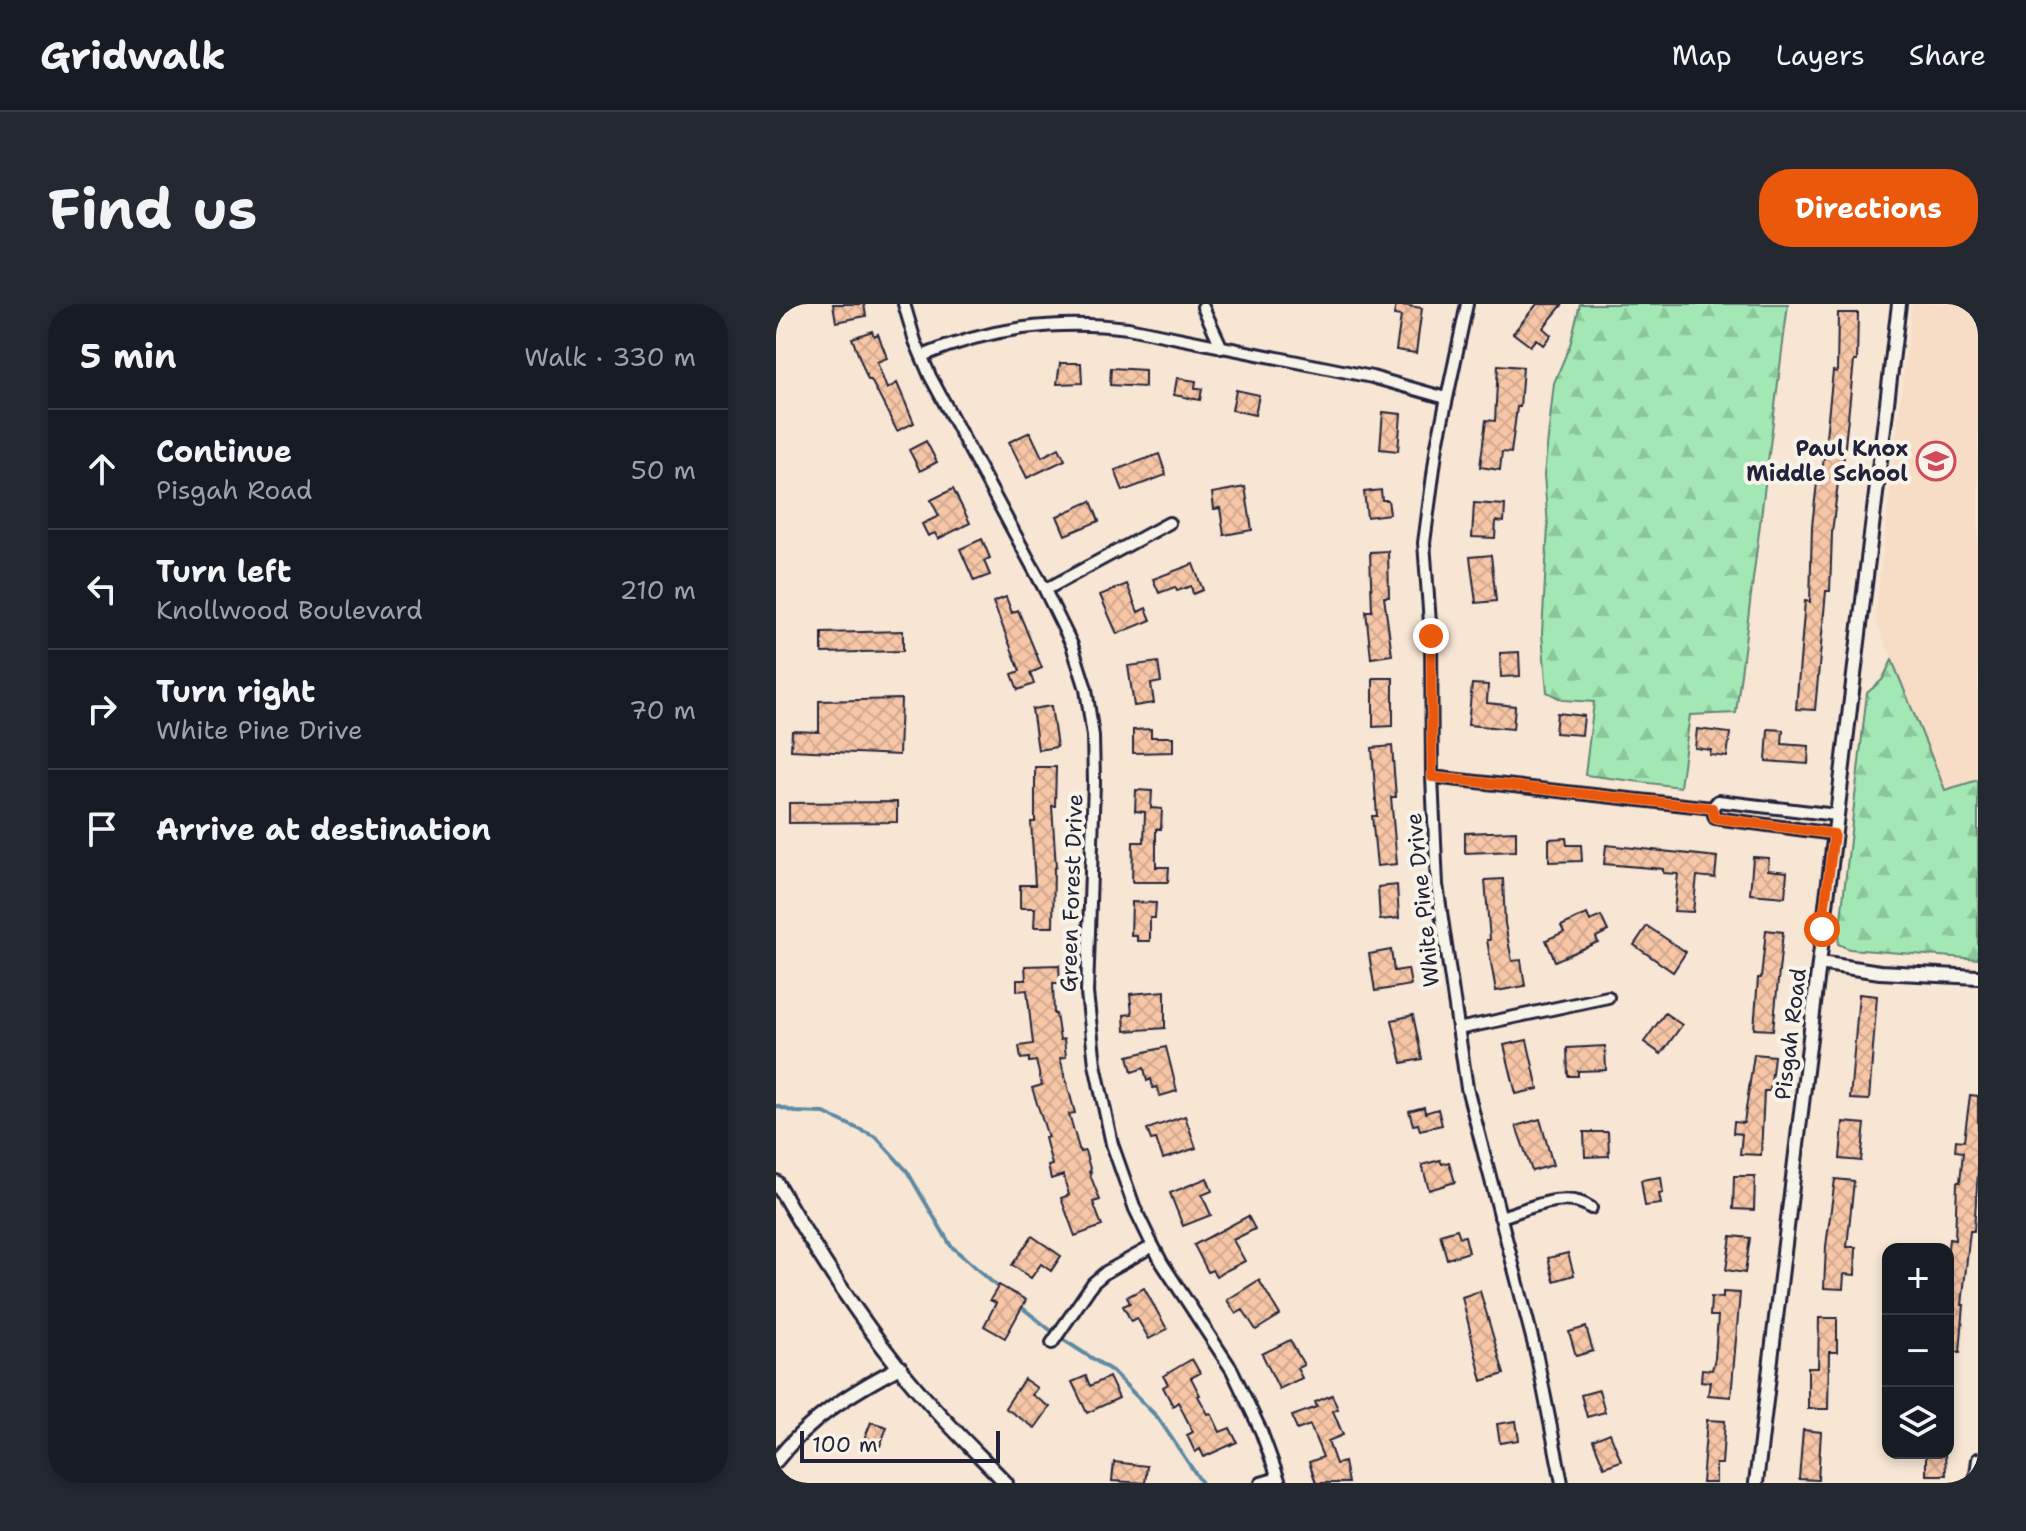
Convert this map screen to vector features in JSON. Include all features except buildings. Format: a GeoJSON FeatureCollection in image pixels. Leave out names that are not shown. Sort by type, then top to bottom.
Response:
{"type":"FeatureCollection","features":[{"type":"Feature","properties":{"kind":"street","name":"Green Forest Drive"},"geometry":{"type":"LineString","coordinates":[[904,304],[922,356],[1076,655],[1091,712],[1094,782],[1087,993],[1095,1064],[1112,1144],[1135,1209],[1153,1246],[1232,1370],[1261,1431],[1279,1480]]}},
{"type":"Feature","properties":{"kind":"street","name":"White Pine Drive"},"geometry":{"type":"LineString","coordinates":[[1467,304],[1437,445],[1424,543],[1431,636],[1437,885],[1476,1128],[1537,1357],[1562,1483]]}},
{"type":"Feature","properties":{"kind":"street","name":"Pisgah Road"},"geometry":{"type":"LineString","coordinates":[[1756,1483],[1899,304]]}},
{"type":"Feature","properties":{"kind":"street"},"geometry":{"type":"LineString","coordinates":[[1203,307],[1222,348]]}},
{"type":"Feature","properties":{"kind":"street"},"geometry":{"type":"LineString","coordinates":[[922,356],[1000,330],[1049,324],[1128,328],[1372,377],[1446,398]]}},
{"type":"Feature","properties":{"kind":"street"},"geometry":{"type":"LineString","coordinates":[[1045,590],[1169,523]]}},
{"type":"Feature","properties":{"kind":"street"},"geometry":{"type":"LineString","coordinates":[[1432,777],[1712,808]]}},
{"type":"Feature","properties":{"kind":"street"},"geometry":{"type":"LineString","coordinates":[[1712,808],[1718,801],[1836,815]]}},
{"type":"Feature","properties":{"kind":"street"},"geometry":{"type":"LineString","coordinates":[[1712,808],[1715,818],[1834,834]]}},
{"type":"Feature","properties":{"kind":"street"},"geometry":{"type":"LineString","coordinates":[[1819,963],[1880,972],[1978,977]]}},
{"type":"Feature","properties":{"kind":"street"},"geometry":{"type":"LineString","coordinates":[[1458,1029],[1608,997]]}},
{"type":"Feature","properties":{"kind":"street"},"geometry":{"type":"LineString","coordinates":[[776,1182],[838,1284],[900,1367],[945,1421],[1006,1483]]}},
{"type":"Feature","properties":{"kind":"street"},"geometry":{"type":"LineString","coordinates":[[1500,1217],[1563,1200],[1579,1201],[1591,1208]]}},
{"type":"Feature","properties":{"kind":"street"},"geometry":{"type":"LineString","coordinates":[[1052,1343],[1093,1283],[1106,1272],[1153,1246]]}},
{"type":"Feature","properties":{"kind":"street"},"geometry":{"type":"LineString","coordinates":[[776,1461],[825,1411],[864,1385],[900,1367]]}},
{"type":"Feature","properties":{"kind":"street"},"geometry":{"type":"LineString","coordinates":[[1975,1483],[1978,1459]]}},
{"type":"Feature","properties":{"kind":"street"},"geometry":{"type":"LineString","coordinates":[[1261,1483],[1279,1480]]}},
{"type":"Feature","properties":{"kind":"shaded area","name":"Paul Knox Middle School"},"geometry":{"type":"Polygon","coordinates":[[[1912,304],[1978,304],[1978,780],[1945,790],[1875,619],[1912,304]]]}},
{"type":"Feature","properties":{"kind":"green space"},"geometry":{"type":"Polygon","coordinates":[[[1580,304],[1788,304],[1736,713],[1690,715],[1680,787],[1585,775],[1594,702],[1563,700],[1547,692],[1542,634],[1548,526],[1544,475],[1554,383],[1570,345],[1580,304]]]}},
{"type":"Feature","properties":{"kind":"green space"},"geometry":{"type":"Polygon","coordinates":[[[1892,660],[1945,790],[1978,780],[1978,959],[1849,949],[1838,944],[1867,693],[1882,680],[1892,660]]]}},
{"type":"Feature","properties":{"kind":"waterway"},"geometry":{"type":"LineString","coordinates":[[776,1106],[795,1112],[824,1113],[876,1137],[907,1171],[951,1246],[1001,1290]]}},
{"type":"Feature","properties":{"kind":"waterway"},"geometry":{"type":"LineString","coordinates":[[1020,1306],[1059,1337],[1112,1371],[1158,1418],[1202,1483]]}},
{"type":"Feature","properties":{"kind":"place","name":"Paul Knox Middle School"},"geometry":{"type":"Point","coordinates":[1936,461]}},
{"type":"Feature","properties":{"kind":"route"},"geometry":{"type":"LineString","coordinates":[[1431,636],[1432,777],[1712,808],[1715,818],[1834,834],[1822,929]]}}]}
